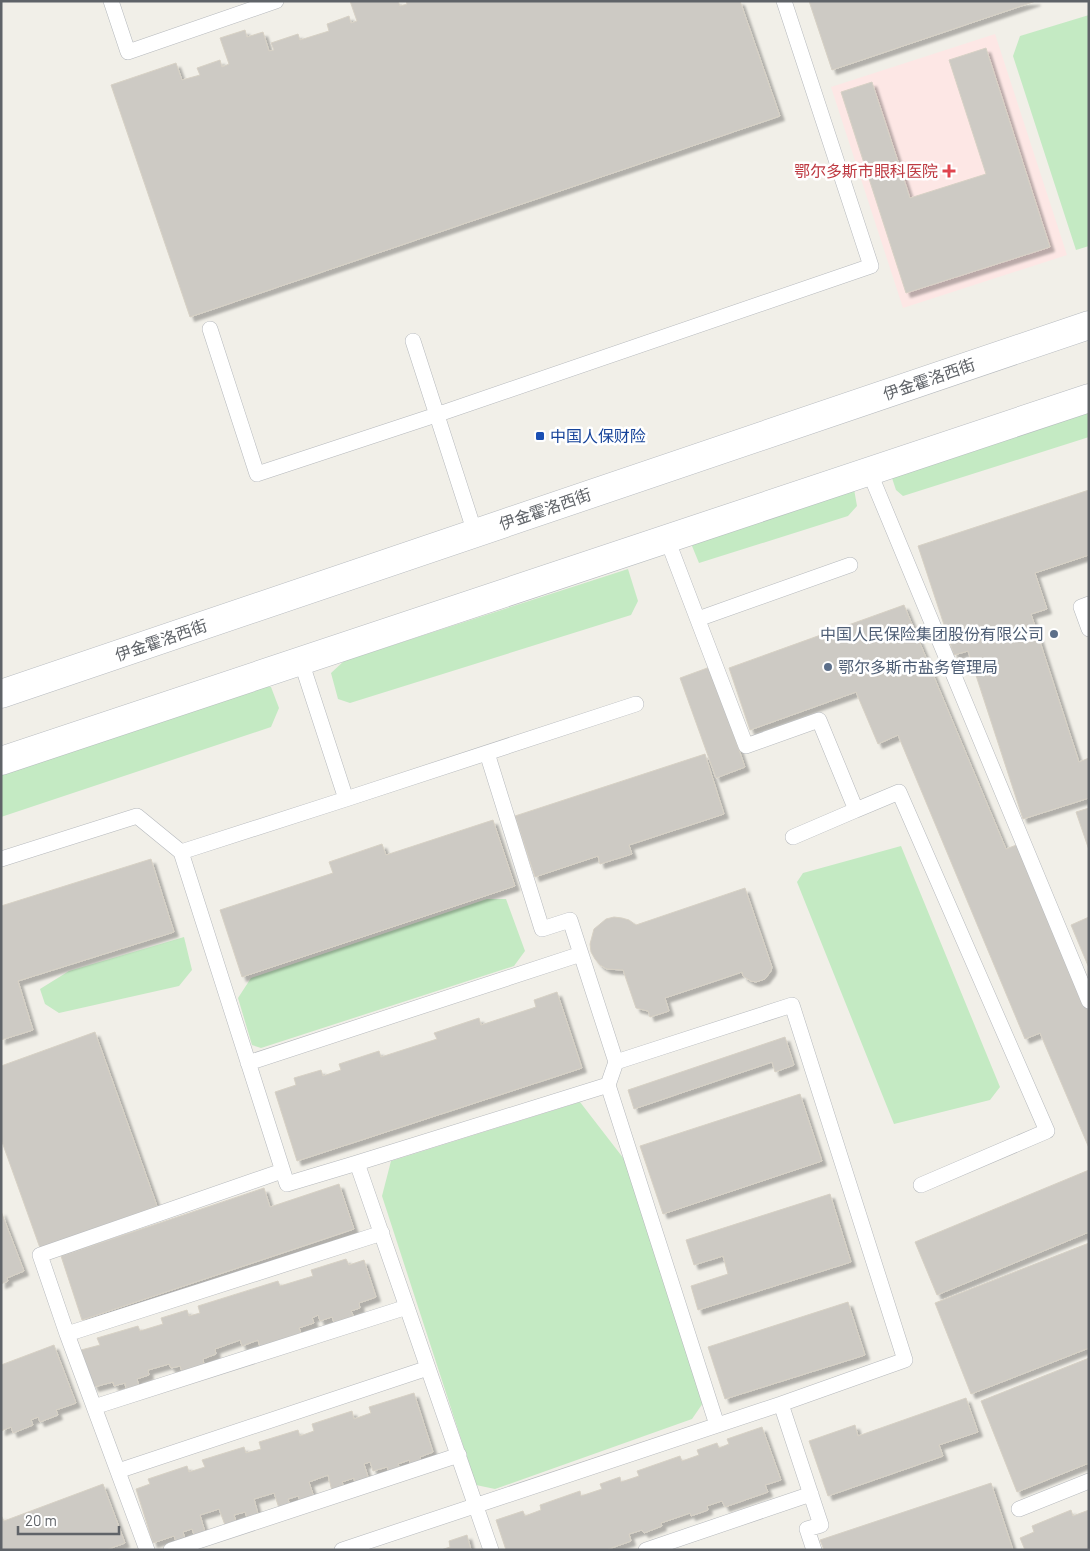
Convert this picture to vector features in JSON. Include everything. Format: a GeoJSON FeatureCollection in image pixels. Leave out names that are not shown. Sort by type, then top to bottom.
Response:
{"type":"FeatureCollection","features":[{"type":"Feature","properties":{"kind":"street","name":"伊金霍洛西街"},"geometry":{"type":"LineString","coordinates":[[1,694],[1089,325]]}},
{"type":"Feature","properties":{"kind":"street"},"geometry":{"type":"LineString","coordinates":[[1,761],[1089,398]]}},
{"type":"Feature","properties":{"kind":"lane"},"geometry":{"type":"LineString","coordinates":[[110,1],[128,52],[276,1]]}},
{"type":"Feature","properties":{"kind":"lane"},"geometry":{"type":"LineString","coordinates":[[210,329],[256,474],[436,415],[871,266],[784,1]]}},
{"type":"Feature","properties":{"kind":"lane"},"geometry":{"type":"LineString","coordinates":[[412,342],[475,533]]}},
{"type":"Feature","properties":{"kind":"lane"},"geometry":{"type":"LineString","coordinates":[[869,471],[1089,1001]]}},
{"type":"Feature","properties":{"kind":"lane"},"geometry":{"type":"LineString","coordinates":[[668,539],[746,746],[819,720],[856,810]]}},
{"type":"Feature","properties":{"kind":"lane"},"geometry":{"type":"LineString","coordinates":[[698,618],[850,565]]}},
{"type":"Feature","properties":{"kind":"lane"},"geometry":{"type":"LineString","coordinates":[[1089,604],[1081,607],[1089,629]]}},
{"type":"Feature","properties":{"kind":"lane"},"geometry":{"type":"LineString","coordinates":[[301,661],[346,799]]}},
{"type":"Feature","properties":{"kind":"lane"},"geometry":{"type":"LineString","coordinates":[[181,852],[636,704]]}},
{"type":"Feature","properties":{"kind":"lane"},"geometry":{"type":"LineString","coordinates":[[487,753],[542,929],[570,920],[616,1062],[608,1085],[717,1425]]}},
{"type":"Feature","properties":{"kind":"lane"},"geometry":{"type":"LineString","coordinates":[[793,837],[899,792],[1046,1131],[921,1185]]}},
{"type":"Feature","properties":{"kind":"lane"},"geometry":{"type":"LineString","coordinates":[[1,859],[137,816],[181,852],[287,1184],[608,1085]]}},
{"type":"Feature","properties":{"kind":"lane"},"geometry":{"type":"LineString","coordinates":[[248,1063],[581,954]]}},
{"type":"Feature","properties":{"kind":"lane"},"geometry":{"type":"LineString","coordinates":[[342,1550],[781,1404],[905,1360],[792,1005],[616,1062]]}},
{"type":"Feature","properties":{"kind":"lane"},"geometry":{"type":"LineString","coordinates":[[357,1163],[491,1550]]}},
{"type":"Feature","properties":{"kind":"lane"},"geometry":{"type":"LineString","coordinates":[[147,1550],[67,1334],[40,1255],[282,1171]]}},
{"type":"Feature","properties":{"kind":"lane"},"geometry":{"type":"LineString","coordinates":[[67,1334],[382,1233]]}},
{"type":"Feature","properties":{"kind":"lane"},"geometry":{"type":"LineString","coordinates":[[94,1407],[407,1307]]}},
{"type":"Feature","properties":{"kind":"lane"},"geometry":{"type":"LineString","coordinates":[[118,1471],[428,1368]]}},
{"type":"Feature","properties":{"kind":"lane"},"geometry":{"type":"LineString","coordinates":[[781,1404],[821,1525],[807,1529],[814,1550]]}},
{"type":"Feature","properties":{"kind":"lane"},"geometry":{"type":"LineString","coordinates":[[171,1550],[459,1455]]}},
{"type":"Feature","properties":{"kind":"lane"},"geometry":{"type":"LineString","coordinates":[[1019,1509],[1089,1481]]}},
{"type":"Feature","properties":{"kind":"lane"},"geometry":{"type":"LineString","coordinates":[[646,1550],[811,1494]]}},
{"type":"Feature","properties":{"kind":"shaded area","name":"鄂尔多斯市眼科医院"},"geometry":{"type":"Polygon","coordinates":[[[995,34],[1067,255],[903,308],[831,87],[995,34]]]}},
{"type":"Feature","properties":{"kind":"green space"},"geometry":{"type":"Polygon","coordinates":[[[1089,15],[1089,246],[1076,250],[1013,56],[1020,36],[1089,15]]]}},
{"type":"Feature","properties":{"kind":"green space"},"geometry":{"type":"Polygon","coordinates":[[[1089,405],[1089,437],[903,496],[896,490],[892,478],[1089,405]]]}},
{"type":"Feature","properties":{"kind":"green space"},"geometry":{"type":"Polygon","coordinates":[[[854,489],[857,506],[848,516],[699,563],[692,546],[705,532],[854,489]]]}},
{"type":"Feature","properties":{"kind":"green space"},"geometry":{"type":"Polygon","coordinates":[[[628,569],[638,601],[631,615],[350,703],[338,699],[331,673],[344,661],[628,569]]]}},
{"type":"Feature","properties":{"kind":"green space"},"geometry":{"type":"Polygon","coordinates":[[[255,685],[271,687],[279,708],[271,727],[1,817],[1,771],[255,685]]]}},
{"type":"Feature","properties":{"kind":"green space"},"geometry":{"type":"Polygon","coordinates":[[[901,846],[1000,1087],[990,1100],[894,1124],[797,882],[803,873],[901,846]]]}},
{"type":"Feature","properties":{"kind":"green space"},"geometry":{"type":"Polygon","coordinates":[[[487,899],[506,899],[525,951],[514,966],[261,1048],[252,1045],[238,998],[251,978],[487,899]]]}},
{"type":"Feature","properties":{"kind":"green space"},"geometry":{"type":"Polygon","coordinates":[[[184,937],[192,970],[179,986],[59,1013],[45,1004],[40,989],[69,971],[184,937]]]}},
{"type":"Feature","properties":{"kind":"green space"},"geometry":{"type":"Polygon","coordinates":[[[580,1102],[624,1159],[703,1403],[692,1419],[495,1489],[476,1485],[382,1196],[391,1161],[580,1102]]]}},
{"type":"Feature","properties":{"kind":"building"},"geometry":{"type":"Polygon","coordinates":[[[350,1],[398,1],[400,6],[407,4],[406,1],[740,1],[780,116],[190,317],[111,85],[176,63],[182,80],[200,75],[197,68],[220,60],[222,67],[229,64],[220,38],[245,30],[247,37],[263,32],[269,51],[274,50],[271,43],[298,34],[300,40],[329,31],[327,24],[349,16],[351,23],[357,21],[350,1]]]}},
{"type":"Feature","properties":{"kind":"building"},"geometry":{"type":"Polygon","coordinates":[[[809,1],[1036,1],[832,70],[809,1]]]}},
{"type":"Feature","properties":{"kind":"building"},"geometry":{"type":"Polygon","coordinates":[[[986,48],[1050,247],[906,293],[841,92],[872,82],[910,198],[986,174],[949,60],[986,48]]]}},
{"type":"Feature","properties":{"kind":"building"},"geometry":{"type":"Polygon","coordinates":[[[1089,490],[1089,555],[1035,573],[1047,609],[1031,614],[1079,762],[1089,758],[1089,798],[1023,819],[968,651],[954,655],[918,546],[1089,490]]]}},
{"type":"Feature","properties":{"kind":"building"},"geometry":{"type":"Polygon","coordinates":[[[904,605],[1006,849],[1019,844],[1089,1012],[1089,1148],[1040,1033],[1025,1039],[898,735],[878,744],[856,692],[750,730],[729,668],[904,605]]]}},
{"type":"Feature","properties":{"kind":"building"},"geometry":{"type":"Polygon","coordinates":[[[710,667],[745,767],[716,778],[680,678],[710,667]]]}},
{"type":"Feature","properties":{"kind":"building"},"geometry":{"type":"Polygon","coordinates":[[[705,754],[724,814],[629,845],[632,854],[600,864],[598,856],[535,877],[515,816],[705,754]]]}},
{"type":"Feature","properties":{"kind":"building"},"geometry":{"type":"Polygon","coordinates":[[[1089,808],[1089,850],[1076,812],[1089,808]]]}},
{"type":"Feature","properties":{"kind":"building"},"geometry":{"type":"Polygon","coordinates":[[[493,820],[515,886],[242,977],[220,910],[333,873],[329,862],[382,844],[386,855],[493,820]]]}},
{"type":"Feature","properties":{"kind":"building"},"geometry":{"type":"Polygon","coordinates":[[[151,859],[174,932],[18,981],[33,1030],[1,1040],[1,906],[151,859]]]}},
{"type":"Feature","properties":{"kind":"building"},"geometry":{"type":"Polygon","coordinates":[[[745,888],[772,967],[765,979],[756,982],[751,981],[743,976],[742,972],[665,998],[669,1011],[650,1017],[648,1011],[636,1008],[623,970],[607,969],[600,965],[591,952],[590,944],[594,929],[606,919],[622,918],[636,925],[745,888]]]}},
{"type":"Feature","properties":{"kind":"building"},"geometry":{"type":"Polygon","coordinates":[[[1089,917],[1089,968],[1071,925],[1089,917]]]}},
{"type":"Feature","properties":{"kind":"building"},"geometry":{"type":"Polygon","coordinates":[[[557,992],[582,1068],[297,1161],[275,1092],[296,1085],[294,1078],[321,1070],[323,1076],[341,1070],[339,1064],[379,1051],[381,1057],[437,1039],[434,1033],[479,1018],[481,1025],[536,1007],[534,1000],[557,992]]]}},
{"type":"Feature","properties":{"kind":"building"},"geometry":{"type":"Polygon","coordinates":[[[95,1032],[157,1206],[40,1248],[1,1139],[1,1066],[95,1032]]]}},
{"type":"Feature","properties":{"kind":"building"},"geometry":{"type":"Polygon","coordinates":[[[785,1037],[794,1065],[775,1072],[772,1062],[634,1109],[628,1090],[785,1037]]]}},
{"type":"Feature","properties":{"kind":"building"},"geometry":{"type":"Polygon","coordinates":[[[800,1094],[822,1161],[663,1214],[640,1146],[800,1094]]]}},
{"type":"Feature","properties":{"kind":"building"},"geometry":{"type":"Polygon","coordinates":[[[1089,1170],[1089,1232],[937,1295],[915,1242],[1089,1170]]]}},
{"type":"Feature","properties":{"kind":"building"},"geometry":{"type":"Polygon","coordinates":[[[339,1184],[354,1229],[82,1320],[61,1256],[264,1188],[270,1207],[339,1184]]]}},
{"type":"Feature","properties":{"kind":"building"},"geometry":{"type":"Polygon","coordinates":[[[830,1194],[851,1262],[698,1310],[691,1286],[728,1274],[723,1256],[694,1265],[686,1240],[830,1194]]]}},
{"type":"Feature","properties":{"kind":"building"},"geometry":{"type":"Polygon","coordinates":[[[1,1211],[24,1271],[7,1278],[8,1281],[1,1284],[1,1211]]]}},
{"type":"Feature","properties":{"kind":"building"},"geometry":{"type":"Polygon","coordinates":[[[1089,1243],[1089,1348],[971,1394],[935,1303],[1089,1243]]]}},
{"type":"Feature","properties":{"kind":"building"},"geometry":{"type":"Polygon","coordinates":[[[346,1259],[349,1265],[364,1260],[376,1297],[359,1303],[360,1308],[351,1311],[354,1317],[334,1323],[332,1317],[320,1321],[318,1315],[312,1318],[314,1323],[299,1328],[301,1333],[260,1347],[258,1340],[242,1346],[240,1340],[215,1349],[216,1354],[203,1359],[204,1365],[182,1372],[180,1366],[171,1368],[169,1364],[148,1370],[149,1375],[137,1379],[139,1386],[126,1389],[125,1383],[114,1386],[113,1382],[94,1387],[81,1350],[100,1345],[97,1338],[138,1326],[140,1331],[163,1324],[161,1318],[187,1310],[189,1316],[200,1313],[198,1306],[278,1281],[280,1286],[313,1276],[311,1270],[346,1259]]]}},
{"type":"Feature","properties":{"kind":"building"},"geometry":{"type":"Polygon","coordinates":[[[848,1302],[865,1355],[725,1399],[708,1347],[848,1302]]]}},
{"type":"Feature","properties":{"kind":"building"},"geometry":{"type":"Polygon","coordinates":[[[54,1345],[76,1403],[56,1410],[58,1415],[40,1422],[38,1417],[31,1420],[33,1425],[13,1433],[11,1427],[1,1431],[1,1365],[54,1345]]]}},
{"type":"Feature","properties":{"kind":"building"},"geometry":{"type":"Polygon","coordinates":[[[1089,1358],[1089,1463],[1017,1492],[981,1401],[1089,1358]]]}},
{"type":"Feature","properties":{"kind":"building"},"geometry":{"type":"Polygon","coordinates":[[[414,1393],[433,1452],[420,1457],[422,1463],[411,1466],[409,1460],[398,1464],[400,1469],[389,1473],[387,1467],[373,1471],[370,1462],[364,1464],[369,1480],[355,1484],[354,1478],[342,1482],[344,1487],[332,1491],[328,1475],[309,1482],[314,1497],[300,1501],[298,1496],[288,1499],[290,1505],[279,1508],[274,1493],[254,1499],[258,1514],[247,1518],[245,1512],[234,1515],[236,1521],[225,1525],[219,1509],[200,1515],[205,1532],[194,1535],[192,1529],[183,1532],[185,1539],[176,1542],[174,1536],[153,1543],[136,1489],[150,1484],[148,1479],[187,1466],[189,1472],[205,1467],[202,1460],[244,1447],[246,1453],[261,1449],[259,1442],[298,1430],[300,1436],[314,1431],[312,1424],[352,1411],[354,1419],[371,1413],[369,1407],[414,1393]]]}},
{"type":"Feature","properties":{"kind":"building"},"geometry":{"type":"Polygon","coordinates":[[[966,1398],[978,1432],[939,1445],[943,1456],[828,1496],[809,1441],[855,1425],[858,1436],[966,1398]]]}},
{"type":"Feature","properties":{"kind":"building"},"geometry":{"type":"Polygon","coordinates":[[[762,1427],[781,1480],[765,1485],[768,1492],[725,1507],[722,1501],[707,1506],[708,1510],[691,1516],[690,1513],[661,1523],[662,1526],[644,1533],[642,1530],[629,1534],[631,1541],[606,1550],[506,1550],[496,1520],[523,1511],[525,1516],[541,1510],[540,1505],[580,1491],[581,1496],[602,1489],[600,1484],[620,1477],[621,1482],[639,1476],[637,1471],[680,1456],[682,1461],[699,1455],[697,1450],[717,1443],[719,1448],[729,1444],[727,1439],[762,1427]]]}},
{"type":"Feature","properties":{"kind":"building"},"geometry":{"type":"Polygon","coordinates":[[[991,1483],[1013,1550],[824,1550],[820,1540],[991,1483]]]}},
{"type":"Feature","properties":{"kind":"building"},"geometry":{"type":"Polygon","coordinates":[[[103,1484],[125,1543],[106,1550],[1,1550],[1,1515],[4,1521],[103,1484]]]}},
{"type":"Feature","properties":{"kind":"building"},"geometry":{"type":"Polygon","coordinates":[[[1071,1510],[1073,1516],[1089,1510],[1089,1550],[1025,1550],[1020,1538],[1034,1532],[1032,1526],[1071,1510]]]}},
{"type":"Feature","properties":{"kind":"building"},"geometry":{"type":"Polygon","coordinates":[[[467,1535],[471,1550],[441,1550],[450,1547],[449,1541],[467,1535]]]}},
{"type":"Feature","properties":{"kind":"place","name":"鄂尔多斯市眼科医院"},"geometry":{"type":"Point","coordinates":[949,171]}},
{"type":"Feature","properties":{"kind":"place","name":"中国人保财险"},"geometry":{"type":"Point","coordinates":[540,436]}},
{"type":"Feature","properties":{"kind":"place","name":"中国人民保险集团股份有限公司"},"geometry":{"type":"Point","coordinates":[1054,634]}},
{"type":"Feature","properties":{"kind":"place","name":"鄂尔多斯市盐务管理局"},"geometry":{"type":"Point","coordinates":[828,667]}}]}
